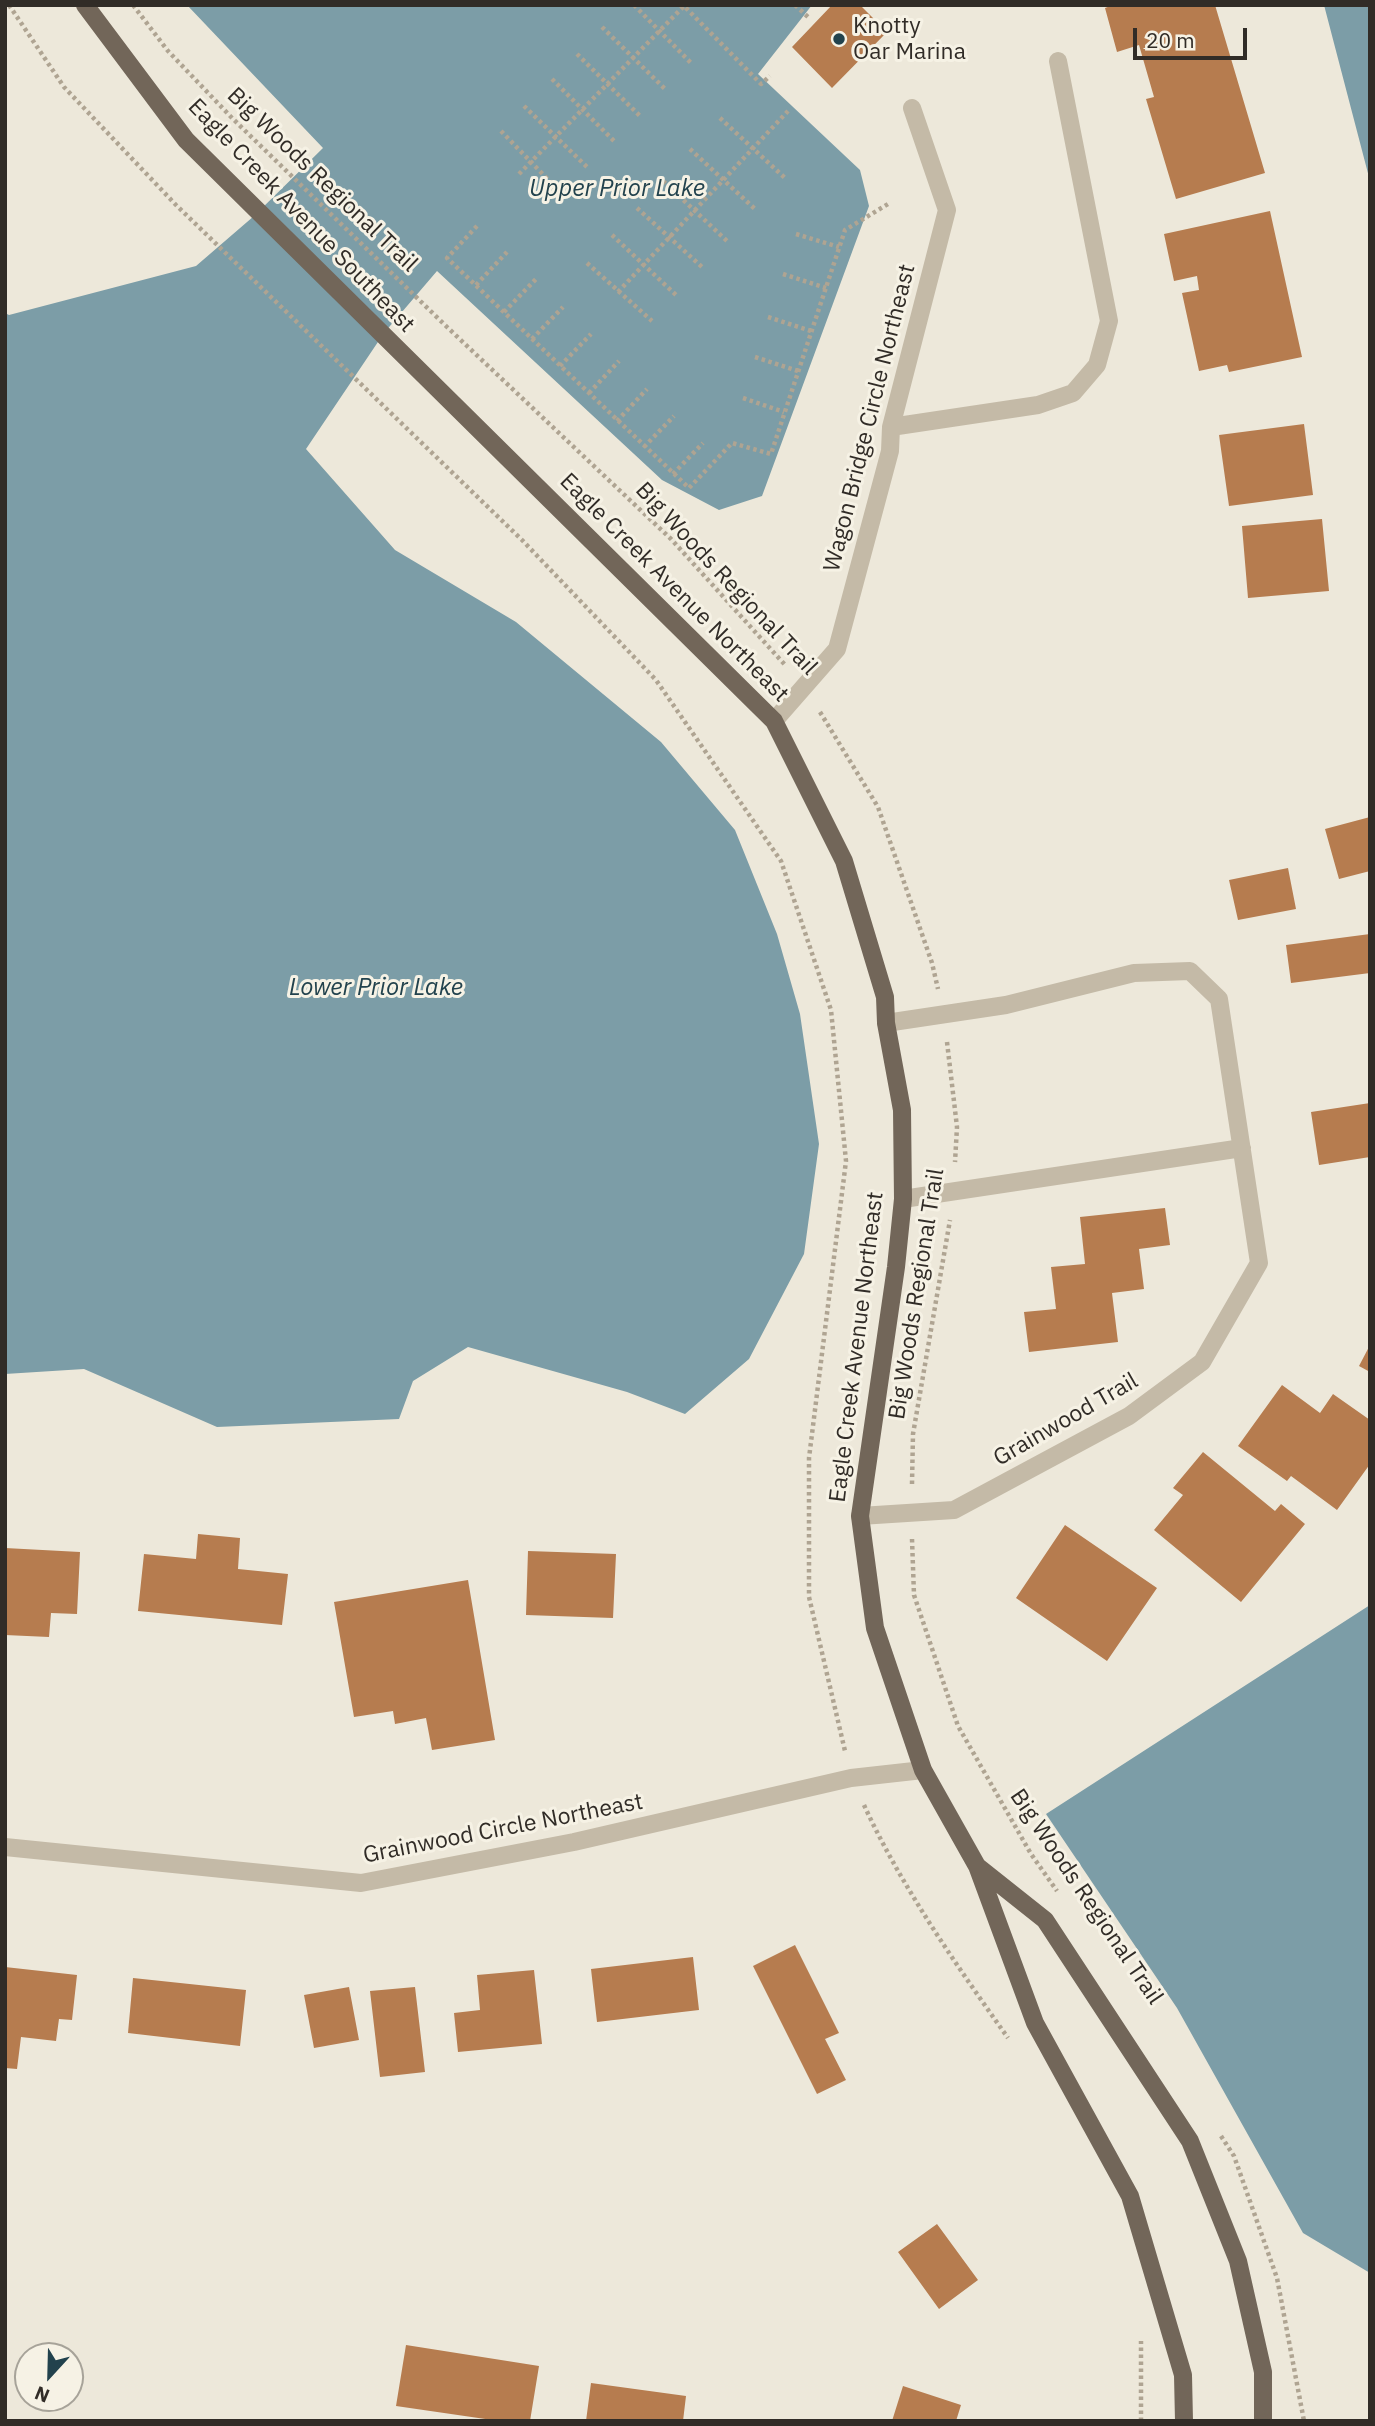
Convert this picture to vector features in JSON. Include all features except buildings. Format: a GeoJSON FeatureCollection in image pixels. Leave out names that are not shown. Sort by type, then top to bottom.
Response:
{"type":"FeatureCollection","features":[{"type":"Feature","properties":{"kind":"main road","name":"Eagle Creek Avenue Southeast"},"geometry":{"type":"LineString","coordinates":[[85,5],[186,140],[466,418]]}},
{"type":"Feature","properties":{"kind":"main road","name":"Eagle Creek Avenue Northeast"},"geometry":{"type":"LineString","coordinates":[[466,418],[774,721],[844,861],[885,997],[886,1023],[902,1110],[903,1199],[897,1267],[860,1516],[875,1628],[923,1770],[977,1866],[1035,2023],[1130,2196],[1183,2375],[1184,2421]]}},
{"type":"Feature","properties":{"kind":"main road","name":"Eagle Creek Avenue Northeast"},"geometry":{"type":"LineString","coordinates":[[977,1866],[1045,1920],[1190,2141],[1238,2261],[1263,2372],[1263,2421]]}},
{"type":"Feature","properties":{"kind":"street"},"geometry":{"type":"LineString","coordinates":[[891,428],[1038,405],[1073,393],[1097,365],[1109,321],[1058,61]]}},
{"type":"Feature","properties":{"kind":"street","name":"Wagon Bridge Circle Northeast"},"geometry":{"type":"LineString","coordinates":[[774,721],[837,649],[890,451],[891,428],[947,210],[912,108]]}},
{"type":"Feature","properties":{"kind":"street","name":"Grainwood Trail"},"geometry":{"type":"LineString","coordinates":[[860,1516],[954,1510],[1129,1416],[1202,1362],[1259,1263],[1219,999],[1190,971],[1134,973],[1006,1005],[944,1015]]}},
{"type":"Feature","properties":{"kind":"street"},"geometry":{"type":"LineString","coordinates":[[886,1023],[944,1015]]}},
{"type":"Feature","properties":{"kind":"street"},"geometry":{"type":"LineString","coordinates":[[903,1199],[1242,1148]]}},
{"type":"Feature","properties":{"kind":"street","name":"Grainwood Circle Northeast"},"geometry":{"type":"LineString","coordinates":[[5,1847],[360,1883],[573,1842],[851,1778],[923,1770]]}},
{"type":"Feature","properties":{"kind":"path"},"geometry":{"type":"LineString","coordinates":[[9,5],[64,87],[176,205],[522,540],[656,680],[781,861],[831,1010],[846,1161],[809,1458],[808,1597],[851,1778],[875,1829],[949,1954],[1014,2047]]}},
{"type":"Feature","properties":{"kind":"path","name":"Big Woods Regional Trail"},"geometry":{"type":"LineString","coordinates":[[133,5],[168,51],[287,173],[671,539],[757,631],[804,687],[878,807],[932,963],[944,1015],[957,1127],[954,1192],[913,1434],[911,1512],[914,1595],[958,1726],[1031,1854],[1063,1900]]}},
{"type":"Feature","properties":{"kind":"path"},"geometry":{"type":"LineString","coordinates":[[634,5],[691,62]]}},
{"type":"Feature","properties":{"kind":"path"},"geometry":{"type":"LineString","coordinates":[[795,5],[808,18]]}},
{"type":"Feature","properties":{"kind":"path"},"geometry":{"type":"LineString","coordinates":[[519,174],[684,6],[761,84],[770,76]]}},
{"type":"Feature","properties":{"kind":"path"},"geometry":{"type":"LineString","coordinates":[[602,27],[665,89]]}},
{"type":"Feature","properties":{"kind":"path"},"geometry":{"type":"LineString","coordinates":[[577,54],[640,116]]}},
{"type":"Feature","properties":{"kind":"path"},"geometry":{"type":"LineString","coordinates":[[552,79],[614,141]]}},
{"type":"Feature","properties":{"kind":"path"},"geometry":{"type":"LineString","coordinates":[[524,106],[587,167]]}},
{"type":"Feature","properties":{"kind":"path"},"geometry":{"type":"LineString","coordinates":[[618,292],[788,111]]}},
{"type":"Feature","properties":{"kind":"path"},"geometry":{"type":"LineString","coordinates":[[720,118],[785,178]]}},
{"type":"Feature","properties":{"kind":"path"},"geometry":{"type":"LineString","coordinates":[[501,131],[562,194]]}},
{"type":"Feature","properties":{"kind":"path"},"geometry":{"type":"LineString","coordinates":[[690,149],[755,209]]}},
{"type":"Feature","properties":{"kind":"path"},"geometry":{"type":"LineString","coordinates":[[663,181],[727,241]]}},
{"type":"Feature","properties":{"kind":"path"},"geometry":{"type":"LineString","coordinates":[[477,226],[447,258],[689,488],[732,443],[771,454],[845,229],[888,204]]}},
{"type":"Feature","properties":{"kind":"path"},"geometry":{"type":"LineString","coordinates":[[637,208],[702,267]]}},
{"type":"Feature","properties":{"kind":"path"},"geometry":{"type":"LineString","coordinates":[[796,234],[839,247]]}},
{"type":"Feature","properties":{"kind":"path"},"geometry":{"type":"LineString","coordinates":[[612,235],[676,295]]}},
{"type":"Feature","properties":{"kind":"path"},"geometry":{"type":"LineString","coordinates":[[476,285],[507,252]]}},
{"type":"Feature","properties":{"kind":"path"},"geometry":{"type":"LineString","coordinates":[[587,263],[652,321]]}},
{"type":"Feature","properties":{"kind":"path"},"geometry":{"type":"LineString","coordinates":[[783,274],[826,288]]}},
{"type":"Feature","properties":{"kind":"path"},"geometry":{"type":"LineString","coordinates":[[504,312],[536,279]]}},
{"type":"Feature","properties":{"kind":"path"},"geometry":{"type":"LineString","coordinates":[[533,339],[563,307]]}},
{"type":"Feature","properties":{"kind":"path"},"geometry":{"type":"LineString","coordinates":[[768,317],[811,331]]}},
{"type":"Feature","properties":{"kind":"path"},"geometry":{"type":"LineString","coordinates":[[560,366],[591,334]]}},
{"type":"Feature","properties":{"kind":"path"},"geometry":{"type":"LineString","coordinates":[[755,357],[798,371]]}},
{"type":"Feature","properties":{"kind":"path"},"geometry":{"type":"LineString","coordinates":[[589,394],[619,361]]}},
{"type":"Feature","properties":{"kind":"path"},"geometry":{"type":"LineString","coordinates":[[617,421],[647,389]]}},
{"type":"Feature","properties":{"kind":"path"},"geometry":{"type":"LineString","coordinates":[[743,398],[785,412]]}},
{"type":"Feature","properties":{"kind":"path"},"geometry":{"type":"LineString","coordinates":[[644,447],[674,416]]}},
{"type":"Feature","properties":{"kind":"path"},"geometry":{"type":"LineString","coordinates":[[673,474],[703,443]]}},
{"type":"Feature","properties":{"kind":"path"},"geometry":{"type":"LineString","coordinates":[[1220,2134],[1234,2156],[1277,2278],[1304,2421]]}},
{"type":"Feature","properties":{"kind":"path"},"geometry":{"type":"LineString","coordinates":[[1141,2338],[1141,2421]]}},
{"type":"Feature","properties":{"kind":"water","name":"Lower Prior Lake"},"geometry":{"type":"Polygon","coordinates":[[[187,5],[812,5],[758,74],[860,170],[869,206],[762,496],[719,510],[662,480],[437,271],[384,333],[306,449],[395,550],[516,622],[661,742],[735,830],[777,934],[800,1014],[819,1144],[804,1254],[749,1359],[685,1414],[627,1392],[468,1347],[413,1381],[399,1419],[217,1427],[84,1369],[5,1374],[5,313],[9,315],[196,266],[254,216],[323,148],[187,5]]]}},
{"type":"Feature","properties":{"kind":"water"},"geometry":{"type":"Polygon","coordinates":[[[1324,5],[1370,5],[1370,181],[1324,5]]]}},
{"type":"Feature","properties":{"kind":"water"},"geometry":{"type":"Polygon","coordinates":[[[1370,1605],[1370,2273],[1303,2233],[1177,2008],[1046,1814],[1370,1605]]]}},
{"type":"Feature","properties":{"kind":"place","name":"Knotty Oar Marina"},"geometry":{"type":"Point","coordinates":[839,39]}},
{"type":"Feature","properties":{"kind":"water label","name":"Upper Prior Lake"},"geometry":{"type":"Point","coordinates":[617,189]}}]}
